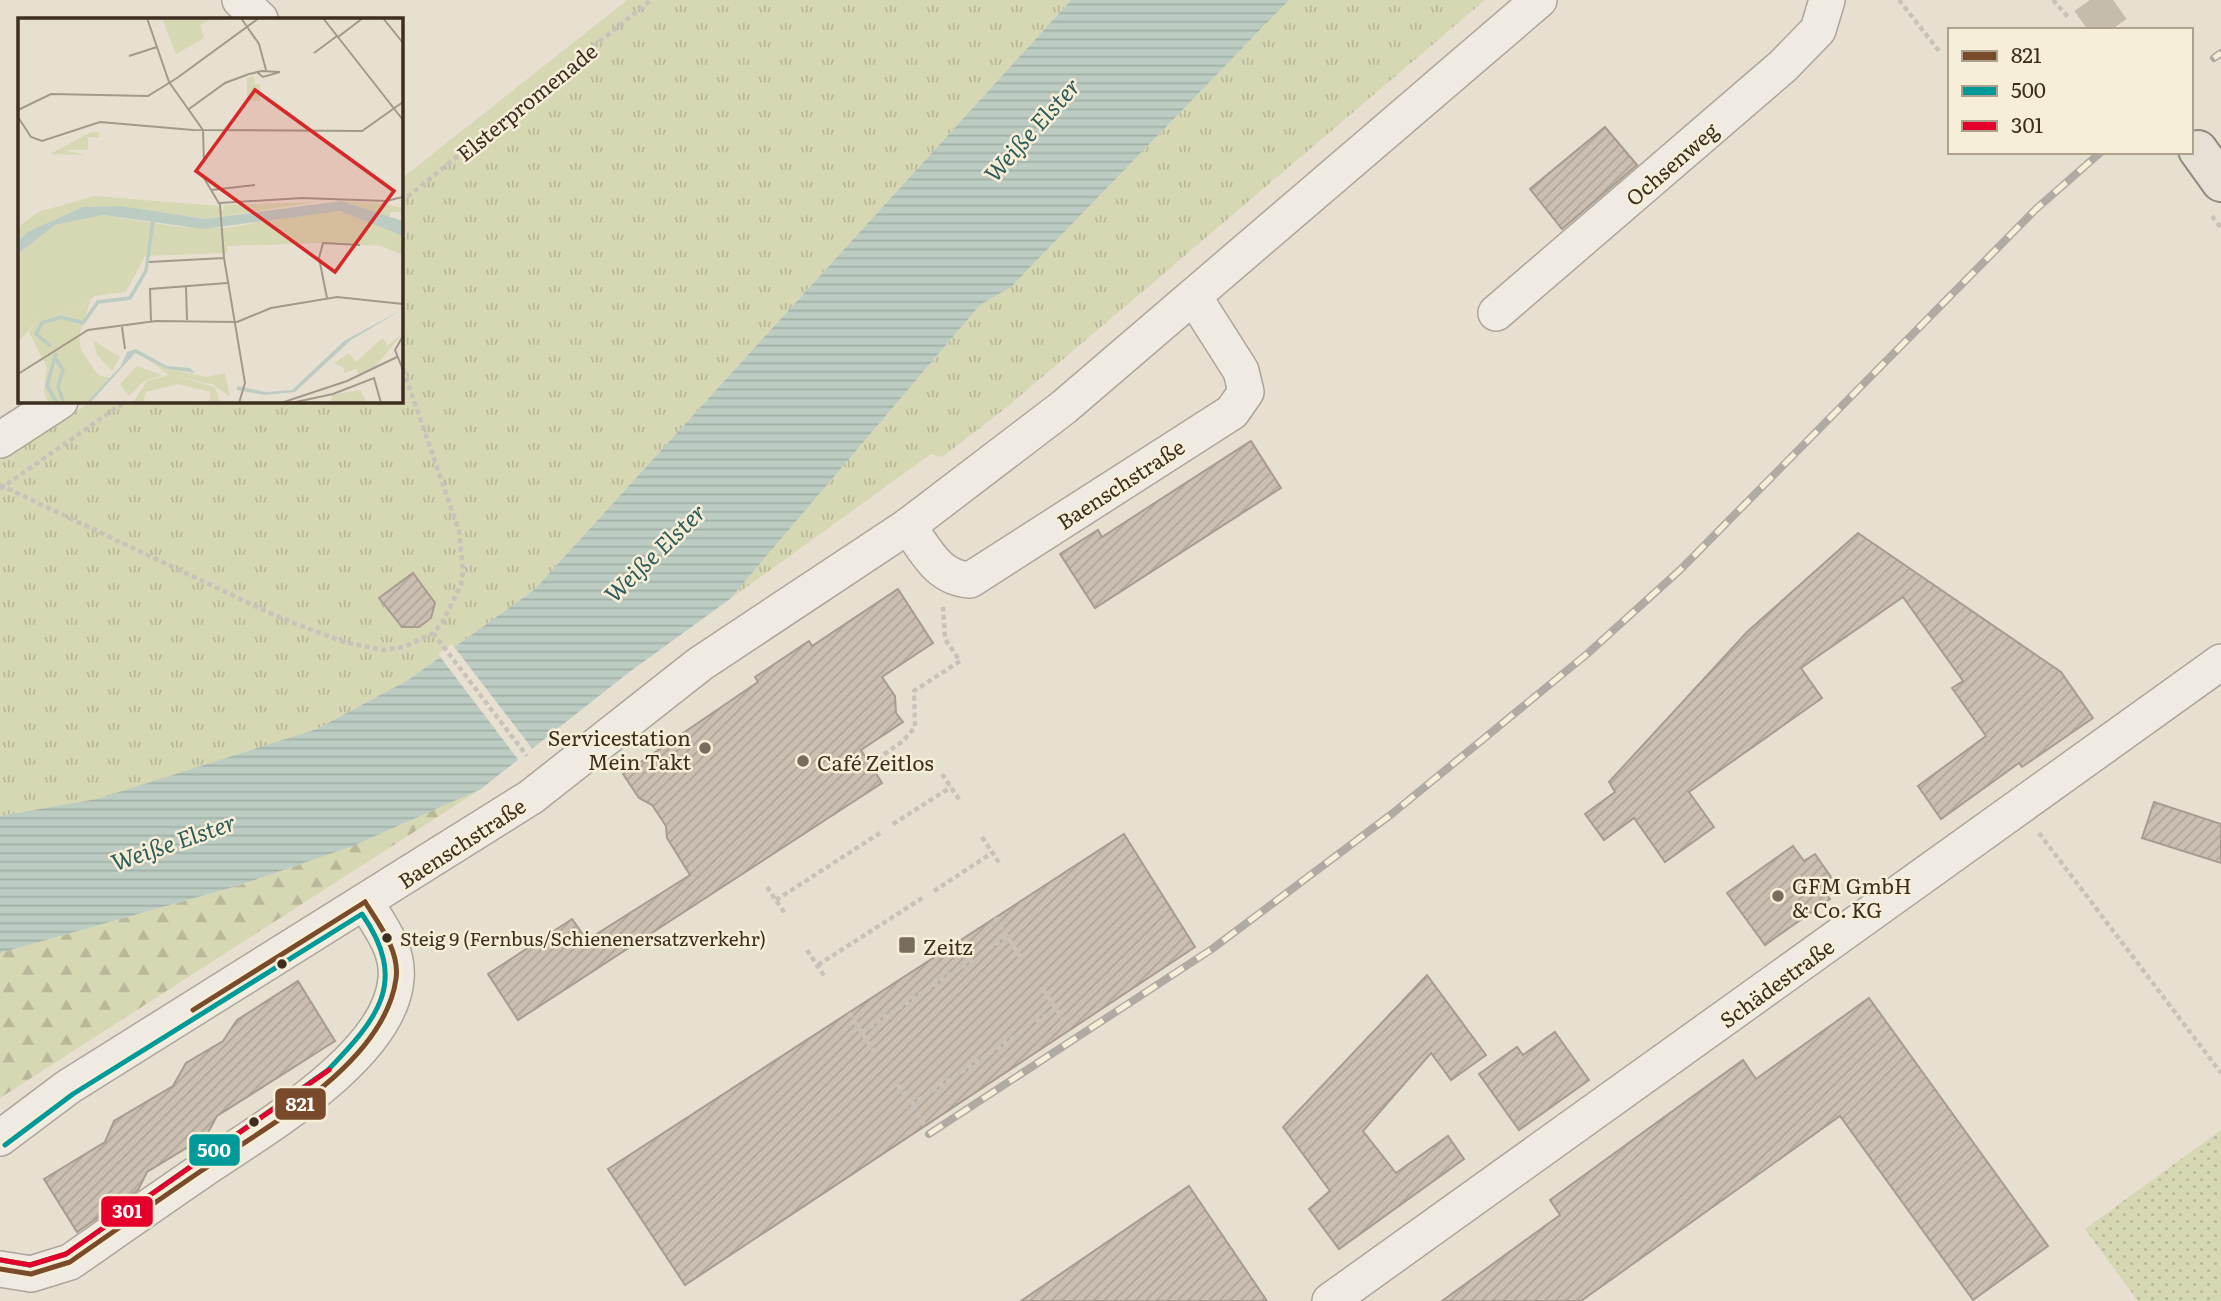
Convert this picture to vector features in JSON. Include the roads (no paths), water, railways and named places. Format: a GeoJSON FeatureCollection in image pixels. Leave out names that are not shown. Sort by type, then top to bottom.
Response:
{"type":"FeatureCollection","features":[{"type":"Feature","properties":{"kind":"main road"},"geometry":{"type":"LineString","coordinates":[[2198,149],[2221,182]]}},
{"type":"Feature","properties":{"kind":"street"},"geometry":{"type":"LineString","coordinates":[[240,0],[259,18]]}},
{"type":"Feature","properties":{"kind":"street","name":"Baenschstraße"},"geometry":{"type":"LineString","coordinates":[[0,1138],[68,1087],[548,785],[700,664],[908,526],[1064,407],[1539,0]]}},
{"type":"Feature","properties":{"kind":"street","name":"Ochsenweg"},"geometry":{"type":"LineString","coordinates":[[1496,313],[1783,66],[1818,30],[1827,0]]}},
{"type":"Feature","properties":{"kind":"street","name":"Baenschstraße"},"geometry":{"type":"LineString","coordinates":[[908,526],[941,572],[954,579],[970,580],[1231,412],[1246,392],[1241,370],[1194,298]]}},
{"type":"Feature","properties":{"kind":"street"},"geometry":{"type":"LineString","coordinates":[[0,440],[58,402]]}},
{"type":"Feature","properties":{"kind":"street","name":"Schädestraße"},"geometry":{"type":"LineString","coordinates":[[1330,1301],[2221,662]]}},
{"type":"Feature","properties":{"kind":"street"},"geometry":{"type":"LineString","coordinates":[[0,1269],[31,1274],[70,1262],[334,1077],[358,1052],[378,1024],[391,999],[396,980],[392,948],[365,902]]}},
{"type":"Feature","properties":{"kind":"water","name":"Weiße Elster"},"geometry":{"type":"Polygon","coordinates":[[[1071,0],[1289,0],[1011,287],[980,305],[730,599],[628,673],[481,789],[353,846],[237,886],[0,953],[0,816],[97,799],[317,729],[408,680],[534,590],[1071,0]]]}},
{"type":"Feature","properties":{"kind":"tunnel"},"geometry":{"type":"LineString","coordinates":[[2090,0],[2110,28]]}},
{"type":"Feature","properties":{"kind":"railway"},"geometry":{"type":"LineString","coordinates":[[2214,58],[2221,53]]}},
{"type":"Feature","properties":{"kind":"railway"},"geometry":{"type":"LineString","coordinates":[[929,1134],[1212,949],[1393,813],[1587,654],[1680,570],[2036,209],[2099,154]]}},
{"type":"Feature","properties":{"kind":"place","name":"Servicestation Mein Takt"},"geometry":{"type":"Point","coordinates":[705,748]}},
{"type":"Feature","properties":{"kind":"place","name":"Café Zeitlos"},"geometry":{"type":"Point","coordinates":[803,761]}},
{"type":"Feature","properties":{"kind":"place","name":"GFM GmbH & Co. KG"},"geometry":{"type":"Point","coordinates":[1778,896]}},
{"type":"Feature","properties":{"kind":"place","name":"Steig 9 (Fernbus/Schienenersatzverkehr)"},"geometry":{"type":"Point","coordinates":[387,938]}},
{"type":"Feature","properties":{"kind":"place","name":"Zeitz"},"geometry":{"type":"Point","coordinates":[907,945]}}]}
